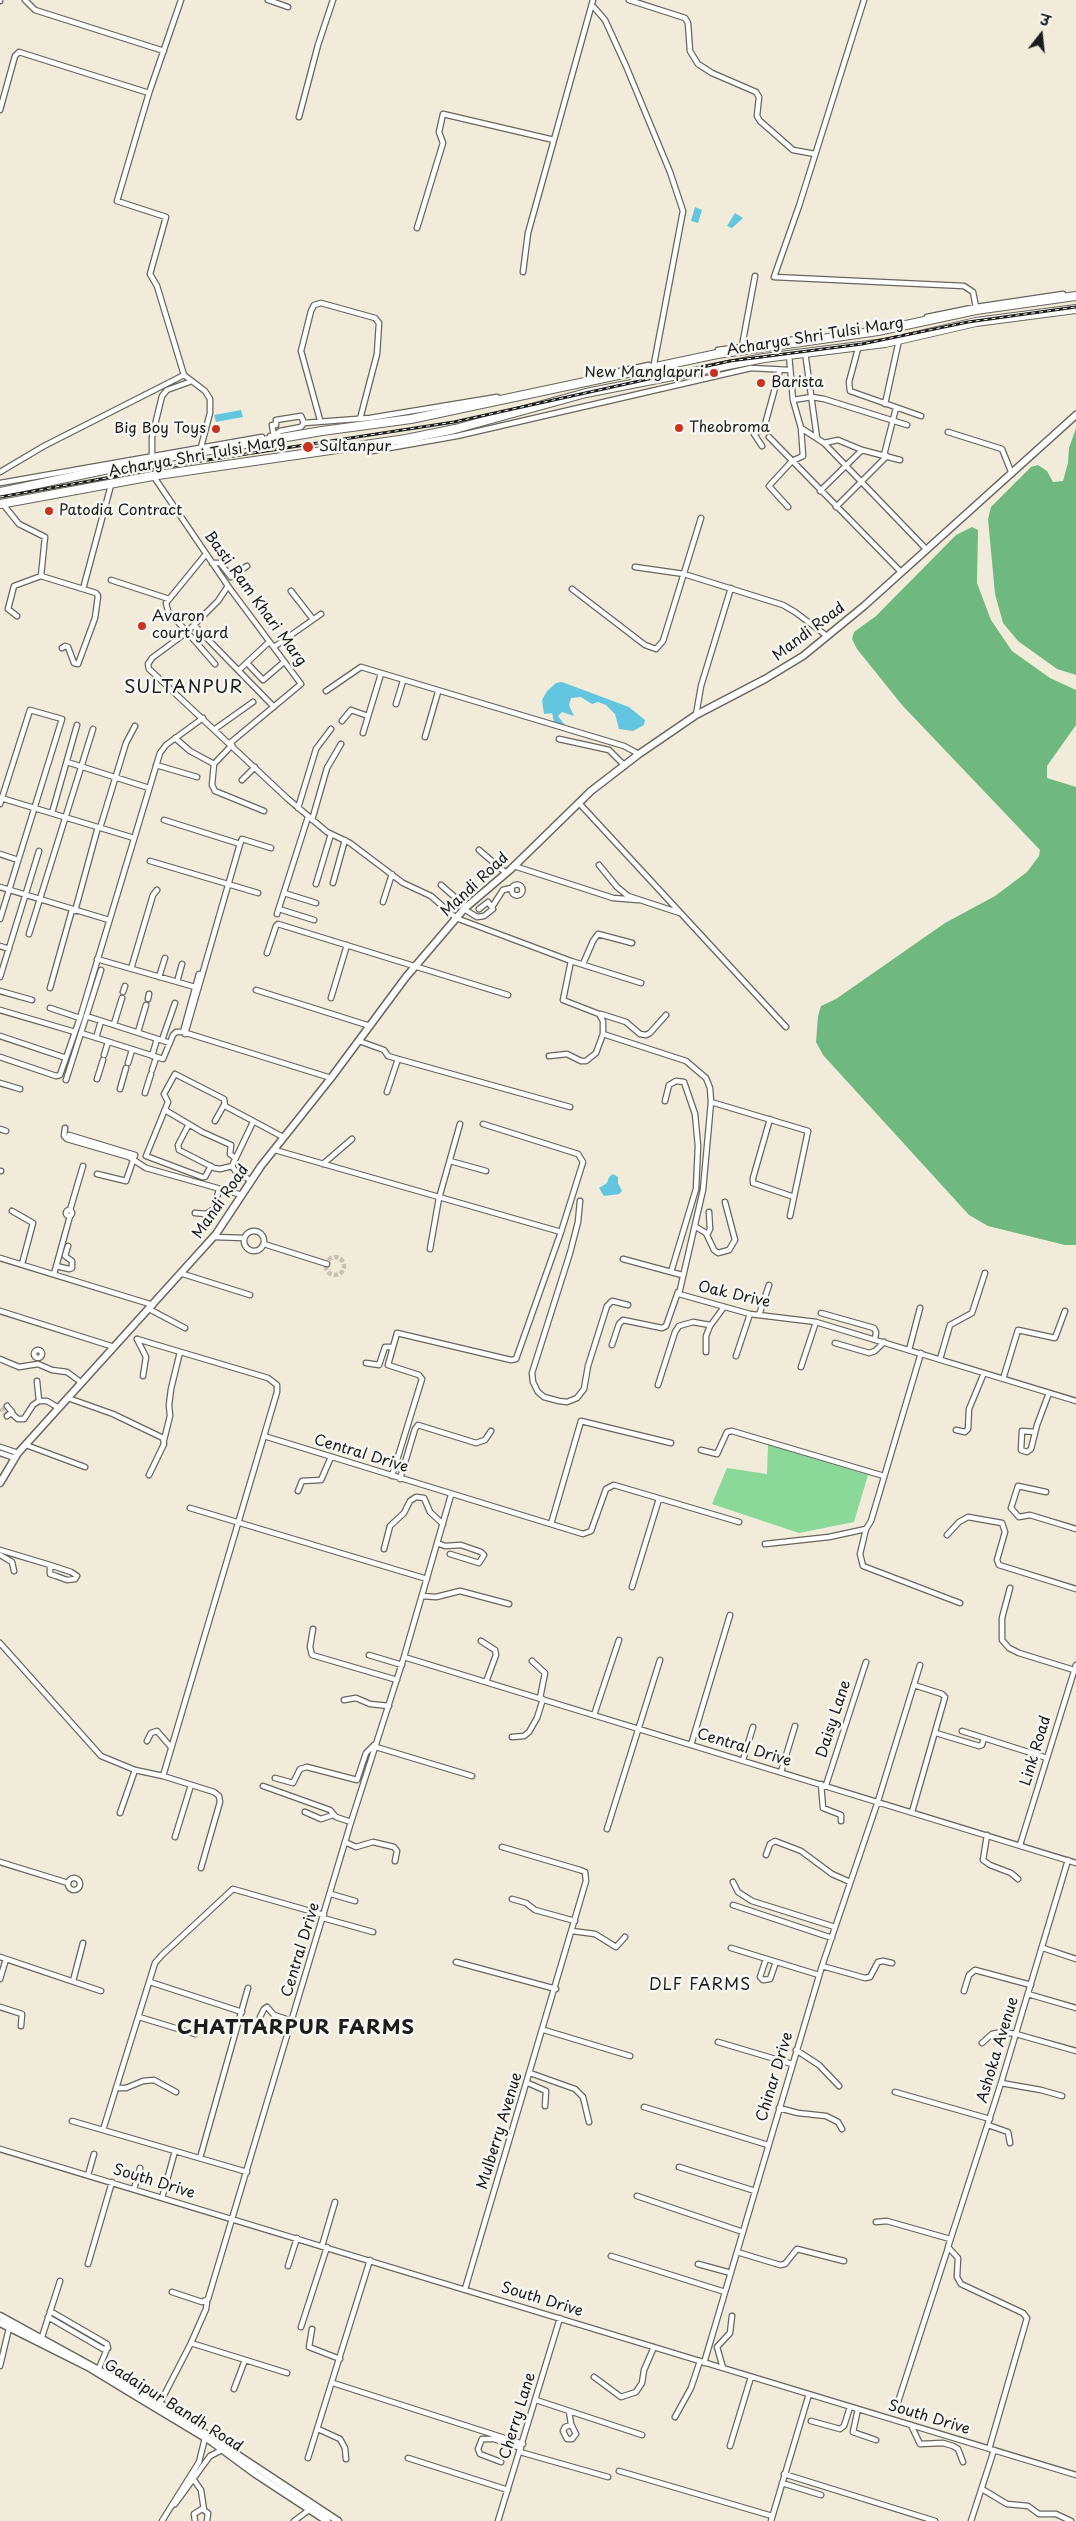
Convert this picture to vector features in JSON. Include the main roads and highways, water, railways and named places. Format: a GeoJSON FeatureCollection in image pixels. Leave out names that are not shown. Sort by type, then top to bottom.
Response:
{"type":"FeatureCollection","features":[{"type":"Feature","properties":{"kind":"highway","name":"Acharya Shri Tulsi Marg"},"geometry":{"type":"LineString","coordinates":[[0,492],[151,458],[236,447],[322,431],[410,419],[716,354],[766,345],[878,331],[976,308],[1076,294]]}},
{"type":"Feature","properties":{"kind":"highway","name":"Acharya Shri Tulsi Marg"},"geometry":{"type":"LineString","coordinates":[[2,507],[154,477],[455,429],[586,393],[770,357],[899,339],[976,322],[1076,309]]}},
{"type":"Feature","properties":{"kind":"highway"},"geometry":{"type":"LineString","coordinates":[[766,345],[770,357]]}},
{"type":"Feature","properties":{"kind":"highway"},"geometry":{"type":"LineString","coordinates":[[236,447],[239,463]]}},
{"type":"Feature","properties":{"kind":"water"},"geometry":{"type":"Polygon","coordinates":[[[695,207],[702,210],[698,223],[691,221],[695,207]]]}},
{"type":"Feature","properties":{"kind":"water"},"geometry":{"type":"Polygon","coordinates":[[[735,213],[743,218],[732,228],[727,226],[735,213]]]}},
{"type":"Feature","properties":{"kind":"water"},"geometry":{"type":"Polygon","coordinates":[[[241,410],[243,417],[216,422],[214,415],[241,410]]]}},
{"type":"Feature","properties":{"kind":"water"},"geometry":{"type":"Polygon","coordinates":[[[562,682],[629,707],[645,720],[644,725],[633,731],[619,729],[615,714],[606,705],[598,702],[592,704],[581,697],[571,698],[569,705],[574,716],[562,712],[558,716],[565,725],[554,722],[552,713],[544,714],[542,700],[547,691],[556,683],[562,682]]]}},
{"type":"Feature","properties":{"kind":"water"},"geometry":{"type":"Polygon","coordinates":[[[613,1174],[618,1177],[618,1183],[622,1191],[619,1194],[604,1196],[599,1188],[607,1183],[609,1177],[613,1174]]]}},
{"type":"Feature","properties":{"kind":"tunnel"},"geometry":{"type":"LineString","coordinates":[[335,1257],[341,1260],[344,1266],[341,1272],[335,1275],[329,1272],[326,1266],[329,1260],[335,1257]]}},
{"type":"Feature","properties":{"kind":"tunnel"},"geometry":{"type":"LineString","coordinates":[[7,1406],[2,1410],[7,1416]]}},
{"type":"Feature","properties":{"kind":"railway"},"geometry":{"type":"LineString","coordinates":[[0,497],[201,461],[454,422],[730,361],[862,344],[968,322],[1076,307]]}},
{"type":"Feature","properties":{"kind":"place","name":"New Manglapuri"},"geometry":{"type":"Point","coordinates":[714,373]}},
{"type":"Feature","properties":{"kind":"place","name":"Barista"},"geometry":{"type":"Point","coordinates":[761,383]}},
{"type":"Feature","properties":{"kind":"place","name":"Theobroma"},"geometry":{"type":"Point","coordinates":[679,428]}},
{"type":"Feature","properties":{"kind":"place","name":"Big Boy Toys"},"geometry":{"type":"Point","coordinates":[216,429]}},
{"type":"Feature","properties":{"kind":"place","name":"Sultanpur"},"geometry":{"type":"Point","coordinates":[308,447]}},
{"type":"Feature","properties":{"kind":"place","name":"Patodia Contract"},"geometry":{"type":"Point","coordinates":[49,511]}},
{"type":"Feature","properties":{"kind":"place","name":"Avaron court yard"},"geometry":{"type":"Point","coordinates":[142,626]}},
{"type":"Feature","properties":{"kind":"district","name":"SULTANPUR"},"geometry":{"type":"Point","coordinates":[184,688]}},
{"type":"Feature","properties":{"kind":"district","name":"DLF FARMS"},"geometry":{"type":"Point","coordinates":[700,1986]}},
{"type":"Feature","properties":{"kind":"district","name":"CHATTARPUR FARMS"},"geometry":{"type":"Point","coordinates":[296,2028]}}]}
